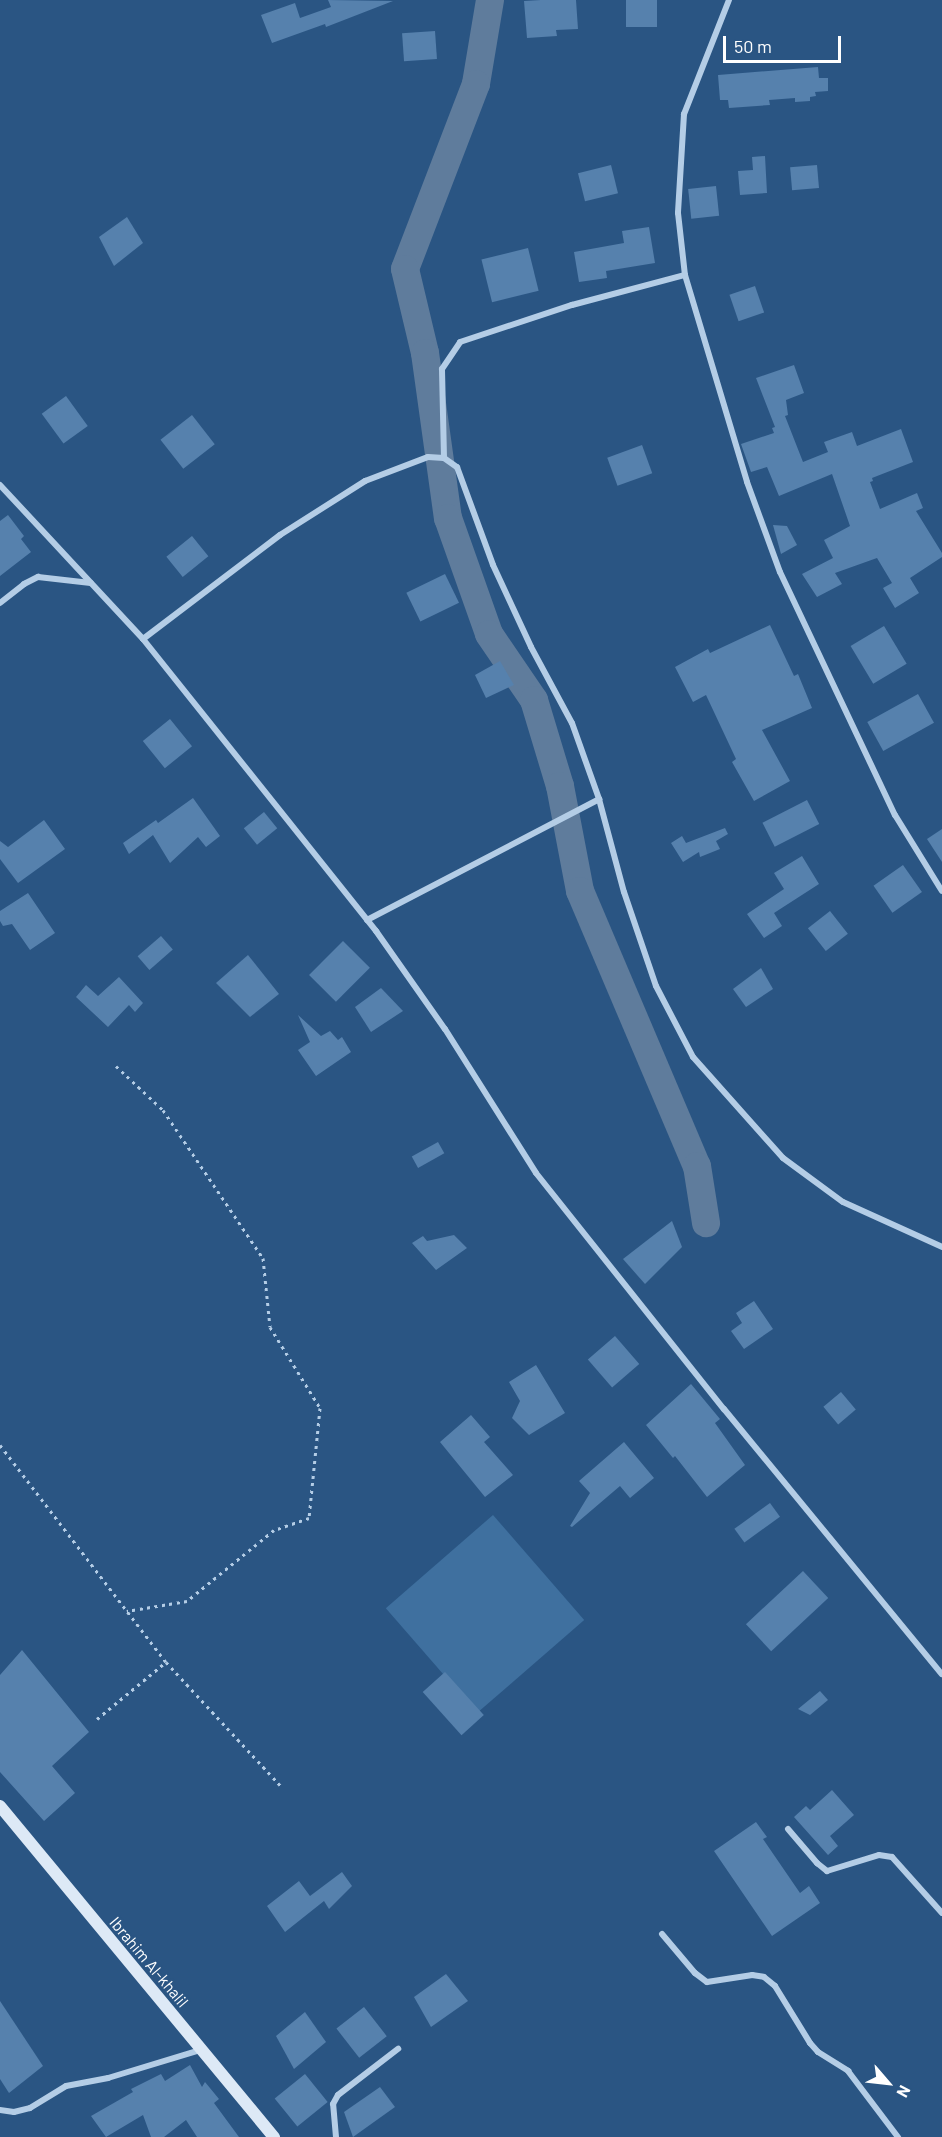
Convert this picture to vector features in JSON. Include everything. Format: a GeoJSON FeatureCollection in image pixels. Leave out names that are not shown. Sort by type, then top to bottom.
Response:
{"type":"FeatureCollection","features":[{"type":"Feature","properties":{"kind":"street"},"geometry":{"type":"LineString","coordinates":[[729,0],[684,114],[678,213],[684,275],[744,470],[780,572],[895,815],[942,891]]}},
{"type":"Feature","properties":{"kind":"street"},"geometry":{"type":"LineString","coordinates":[[444,458],[442,369],[460,342],[572,305],[684,275]]}},
{"type":"Feature","properties":{"kind":"street"},"geometry":{"type":"LineString","coordinates":[[143,639],[320,508],[364,481],[428,457],[444,458],[457,467],[493,565],[531,647],[572,723],[598,799],[624,892],[657,987],[693,1057],[783,1158],[843,1202],[942,1247]]}},
{"type":"Feature","properties":{"kind":"street"},"geometry":{"type":"LineString","coordinates":[[0,485],[143,639],[367,920],[445,1029],[536,1173],[724,1409],[942,1674]]}},
{"type":"Feature","properties":{"kind":"street"},"geometry":{"type":"LineString","coordinates":[[0,603],[24,584],[38,578],[91,584]]}},
{"type":"Feature","properties":{"kind":"street"},"geometry":{"type":"LineString","coordinates":[[367,920],[598,799]]}},
{"type":"Feature","properties":{"kind":"street","name":"Ibrahim Al-khalil"},"geometry":{"type":"LineString","coordinates":[[0,1806],[274,2137]]}},
{"type":"Feature","properties":{"kind":"street"},"geometry":{"type":"LineString","coordinates":[[788,1830],[827,1871],[879,1855],[892,1857],[942,1913]]}},
{"type":"Feature","properties":{"kind":"street"},"geometry":{"type":"LineString","coordinates":[[662,1934],[695,1973],[707,1982],[752,1975],[764,1977],[775,1986],[810,2043],[818,2052],[848,2071],[897,2137]]}},
{"type":"Feature","properties":{"kind":"street"},"geometry":{"type":"LineString","coordinates":[[336,2137],[333,2104],[338,2095],[398,2049]]}},
{"type":"Feature","properties":{"kind":"street"},"geometry":{"type":"LineString","coordinates":[[0,2110],[14,2112],[30,2108],[66,2086],[108,2078],[200,2050]]}},
{"type":"Feature","properties":{"kind":"path"},"geometry":{"type":"LineString","coordinates":[[116,1066],[163,1110],[263,1258],[270,1328],[320,1408],[309,1518],[274,1530],[188,1601],[127,1611]]}},
{"type":"Feature","properties":{"kind":"path"},"geometry":{"type":"LineString","coordinates":[[0,1445],[166,1662],[280,1785]]}},
{"type":"Feature","properties":{"kind":"path"},"geometry":{"type":"LineString","coordinates":[[97,1719],[166,1662]]}},
{"type":"Feature","properties":{"kind":"shaded area"},"geometry":{"type":"Polygon","coordinates":[[[493,1515],[584,1620],[477,1713],[386,1608],[493,1515]]]}},
{"type":"Feature","properties":{"kind":"building"},"geometry":{"type":"Polygon","coordinates":[[[328,0],[393,1],[326,27],[325,24],[272,43],[261,15],[295,3],[300,18],[331,7],[328,0]]]}},
{"type":"Feature","properties":{"kind":"building"},"geometry":{"type":"Polygon","coordinates":[[[576,0],[578,29],[556,30],[557,36],[527,38],[524,1],[576,0]]]}},
{"type":"Feature","properties":{"kind":"building"},"geometry":{"type":"Polygon","coordinates":[[[626,0],[657,0],[657,27],[626,27],[626,0]]]}},
{"type":"Feature","properties":{"kind":"building"},"geometry":{"type":"Polygon","coordinates":[[[435,31],[437,59],[404,61],[402,33],[435,31]]]}},
{"type":"Feature","properties":{"kind":"building"},"geometry":{"type":"Polygon","coordinates":[[[818,67],[819,78],[828,78],[828,91],[815,92],[816,96],[810,97],[810,101],[795,102],[795,98],[769,100],[770,105],[729,108],[728,100],[720,100],[718,75],[818,67]]]}},
{"type":"Feature","properties":{"kind":"building"},"geometry":{"type":"Polygon","coordinates":[[[765,156],[767,193],[740,195],[738,171],[753,170],[752,157],[765,156]]]}},
{"type":"Feature","properties":{"kind":"building"},"geometry":{"type":"Polygon","coordinates":[[[611,165],[618,193],[585,201],[578,173],[611,165]]]}},
{"type":"Feature","properties":{"kind":"building"},"geometry":{"type":"Polygon","coordinates":[[[817,165],[819,188],[792,190],[790,167],[817,165]]]}},
{"type":"Feature","properties":{"kind":"building"},"geometry":{"type":"Polygon","coordinates":[[[716,186],[719,216],[691,219],[688,189],[716,186]]]}},
{"type":"Feature","properties":{"kind":"building"},"geometry":{"type":"Polygon","coordinates":[[[127,217],[143,243],[114,266],[99,237],[127,217]]]}},
{"type":"Feature","properties":{"kind":"building"},"geometry":{"type":"Polygon","coordinates":[[[649,227],[655,263],[606,271],[607,278],[579,282],[574,252],[624,243],[622,231],[649,227]]]}},
{"type":"Feature","properties":{"kind":"building"},"geometry":{"type":"Polygon","coordinates":[[[528,248],[539,291],[492,302],[481,260],[528,248]]]}},
{"type":"Feature","properties":{"kind":"building"},"geometry":{"type":"Polygon","coordinates":[[[755,286],[764,312],[739,321],[729,295],[755,286]]]}},
{"type":"Feature","properties":{"kind":"building"},"geometry":{"type":"Polygon","coordinates":[[[794,365],[804,393],[786,400],[788,415],[785,416],[803,462],[828,452],[824,442],[852,432],[857,446],[901,429],[913,462],[872,478],[873,481],[870,482],[880,509],[917,493],[923,508],[916,511],[942,553],[942,557],[910,578],[919,593],[895,608],[883,588],[892,583],[877,558],[835,573],[842,584],[817,597],[802,574],[833,558],[824,540],[850,526],[832,474],[779,496],[767,467],[751,472],[741,444],[774,433],[772,428],[775,427],[756,378],[794,365]]]}},
{"type":"Feature","properties":{"kind":"building"},"geometry":{"type":"Polygon","coordinates":[[[66,396],[88,426],[63,444],[42,414],[66,396]]]}},
{"type":"Feature","properties":{"kind":"building"},"geometry":{"type":"Polygon","coordinates":[[[192,415],[215,444],[183,469],[160,440],[192,415]]]}},
{"type":"Feature","properties":{"kind":"building"},"geometry":{"type":"Polygon","coordinates":[[[642,445],[652,473],[617,486],[607,458],[642,445]]]}},
{"type":"Feature","properties":{"kind":"building"},"geometry":{"type":"Polygon","coordinates":[[[8,515],[24,536],[21,539],[31,552],[0,576],[0,521],[8,515]]]}},
{"type":"Feature","properties":{"kind":"building"},"geometry":{"type":"Polygon","coordinates":[[[773,525],[787,526],[797,545],[781,554],[773,525]]]}},
{"type":"Feature","properties":{"kind":"building"},"geometry":{"type":"Polygon","coordinates":[[[192,536],[208,556],[183,577],[166,557],[192,536]]]}},
{"type":"Feature","properties":{"kind":"building"},"geometry":{"type":"Polygon","coordinates":[[[445,574],[459,603],[420,622],[406,593],[445,574]]]}},
{"type":"Feature","properties":{"kind":"building"},"geometry":{"type":"Polygon","coordinates":[[[770,625],[794,676],[798,674],[812,708],[762,730],[790,781],[754,801],[732,762],[736,759],[706,695],[693,702],[675,667],[708,649],[710,653],[770,625]]]}},
{"type":"Feature","properties":{"kind":"building"},"geometry":{"type":"Polygon","coordinates":[[[884,626],[907,664],[873,684],[851,646],[884,626]]]}},
{"type":"Feature","properties":{"kind":"building"},"geometry":{"type":"Polygon","coordinates":[[[500,661],[514,685],[486,698],[475,675],[500,661]]]}},
{"type":"Feature","properties":{"kind":"building"},"geometry":{"type":"Polygon","coordinates":[[[918,694],[934,723],[883,751],[867,722],[918,694]]]}},
{"type":"Feature","properties":{"kind":"building"},"geometry":{"type":"Polygon","coordinates":[[[170,719],[192,746],[165,768],[143,741],[170,719]]]}},
{"type":"Feature","properties":{"kind":"building"},"geometry":{"type":"Polygon","coordinates":[[[193,798],[220,836],[206,847],[198,837],[170,863],[153,835],[129,854],[123,843],[156,820],[158,823],[193,798]]]}},
{"type":"Feature","properties":{"kind":"building"},"geometry":{"type":"Polygon","coordinates":[[[807,800],[819,824],[775,847],[762,823],[807,800]]]}},
{"type":"Feature","properties":{"kind":"building"},"geometry":{"type":"Polygon","coordinates":[[[264,812],[277,828],[257,845],[244,828],[264,812]]]}},
{"type":"Feature","properties":{"kind":"building"},"geometry":{"type":"Polygon","coordinates":[[[44,820],[65,849],[18,883],[0,859],[0,841],[8,847],[44,820]]]}},
{"type":"Feature","properties":{"kind":"building"},"geometry":{"type":"Polygon","coordinates":[[[725,828],[728,834],[716,841],[720,849],[700,857],[699,852],[683,862],[671,843],[682,836],[686,843],[725,828]]]}},
{"type":"Feature","properties":{"kind":"building"},"geometry":{"type":"Polygon","coordinates":[[[942,829],[942,862],[927,839],[942,829]]]}},
{"type":"Feature","properties":{"kind":"building"},"geometry":{"type":"Polygon","coordinates":[[[802,856],[819,884],[774,913],[782,926],[764,938],[747,914],[784,889],[774,873],[802,856]]]}},
{"type":"Feature","properties":{"kind":"building"},"geometry":{"type":"Polygon","coordinates":[[[903,865],[922,892],[892,913],[874,886],[903,865]]]}},
{"type":"Feature","properties":{"kind":"building"},"geometry":{"type":"Polygon","coordinates":[[[28,893],[55,933],[30,950],[12,924],[3,926],[0,921],[0,911],[28,893]]]}},
{"type":"Feature","properties":{"kind":"building"},"geometry":{"type":"Polygon","coordinates":[[[830,911],[848,934],[826,951],[808,928],[830,911]]]}},
{"type":"Feature","properties":{"kind":"building"},"geometry":{"type":"Polygon","coordinates":[[[161,936],[173,950],[149,970],[138,956],[161,936]]]}},
{"type":"Feature","properties":{"kind":"building"},"geometry":{"type":"Polygon","coordinates":[[[343,941],[370,968],[336,1002],[309,975],[343,941]]]}},
{"type":"Feature","properties":{"kind":"building"},"geometry":{"type":"Polygon","coordinates":[[[248,955],[279,994],[250,1017],[216,983],[248,955]]]}},
{"type":"Feature","properties":{"kind":"building"},"geometry":{"type":"Polygon","coordinates":[[[761,968],[773,989],[746,1007],[733,989],[761,968]]]}},
{"type":"Feature","properties":{"kind":"building"},"geometry":{"type":"Polygon","coordinates":[[[119,977],[143,1003],[135,1012],[129,1005],[108,1027],[76,997],[86,985],[98,996],[119,977]]]}},
{"type":"Feature","properties":{"kind":"building"},"geometry":{"type":"Polygon","coordinates":[[[381,988],[403,1011],[371,1032],[355,1007],[381,988]]]}},
{"type":"Feature","properties":{"kind":"building"},"geometry":{"type":"Polygon","coordinates":[[[298,1015],[321,1036],[330,1031],[338,1040],[342,1037],[351,1052],[316,1076],[298,1050],[310,1042],[298,1015]]]}},
{"type":"Feature","properties":{"kind":"building"},"geometry":{"type":"Polygon","coordinates":[[[438,1142],[444,1153],[418,1168],[412,1157],[438,1142]]]}},
{"type":"Feature","properties":{"kind":"building"},"geometry":{"type":"Polygon","coordinates":[[[672,1221],[682,1247],[645,1284],[623,1259],[672,1221]]]}},
{"type":"Feature","properties":{"kind":"building"},"geometry":{"type":"Polygon","coordinates":[[[454,1235],[467,1248],[436,1270],[412,1243],[423,1236],[427,1241],[454,1235]]]}},
{"type":"Feature","properties":{"kind":"building"},"geometry":{"type":"Polygon","coordinates":[[[754,1301],[773,1329],[744,1349],[731,1331],[742,1323],[736,1313],[754,1301]]]}},
{"type":"Feature","properties":{"kind":"building"},"geometry":{"type":"Polygon","coordinates":[[[615,1336],[639,1364],[612,1388],[588,1360],[615,1336]]]}},
{"type":"Feature","properties":{"kind":"building"},"geometry":{"type":"Polygon","coordinates":[[[536,1365],[565,1413],[529,1435],[512,1418],[520,1401],[509,1382],[536,1365]]]}},
{"type":"Feature","properties":{"kind":"building"},"geometry":{"type":"Polygon","coordinates":[[[691,1384],[720,1419],[715,1423],[745,1465],[707,1497],[675,1456],[673,1458],[646,1425],[691,1384]]]}},
{"type":"Feature","properties":{"kind":"building"},"geometry":{"type":"Polygon","coordinates":[[[841,1392],[856,1410],[838,1424],[823,1407],[841,1392]]]}},
{"type":"Feature","properties":{"kind":"building"},"geometry":{"type":"Polygon","coordinates":[[[471,1415],[490,1437],[484,1442],[513,1475],[485,1497],[440,1442],[471,1415]]]}},
{"type":"Feature","properties":{"kind":"building"},"geometry":{"type":"Polygon","coordinates":[[[624,1442],[654,1478],[630,1498],[620,1486],[572,1527],[570,1526],[590,1493],[579,1481],[624,1442]]]}},
{"type":"Feature","properties":{"kind":"building"},"geometry":{"type":"Polygon","coordinates":[[[770,1503],[780,1517],[744,1543],[734,1529],[770,1503]]]}},
{"type":"Feature","properties":{"kind":"building"},"geometry":{"type":"Polygon","coordinates":[[[803,1571],[828,1598],[771,1651],[746,1624],[803,1571]]]}},
{"type":"Feature","properties":{"kind":"building"},"geometry":{"type":"Polygon","coordinates":[[[22,1650],[89,1732],[52,1766],[75,1793],[44,1821],[0,1772],[0,1675],[22,1650]]]}},
{"type":"Feature","properties":{"kind":"building"},"geometry":{"type":"Polygon","coordinates":[[[445,1672],[484,1715],[462,1735],[423,1692],[445,1672]]]}},
{"type":"Feature","properties":{"kind":"building"},"geometry":{"type":"Polygon","coordinates":[[[820,1691],[828,1700],[810,1715],[798,1709],[820,1691]]]}},
{"type":"Feature","properties":{"kind":"building"},"geometry":{"type":"Polygon","coordinates":[[[832,1790],[854,1815],[830,1836],[838,1846],[828,1855],[794,1817],[806,1806],[810,1810],[832,1790]]]}},
{"type":"Feature","properties":{"kind":"building"},"geometry":{"type":"Polygon","coordinates":[[[756,1822],[767,1837],[763,1839],[800,1893],[809,1886],[820,1903],[772,1936],[714,1851],[756,1822]]]}},
{"type":"Feature","properties":{"kind":"building"},"geometry":{"type":"Polygon","coordinates":[[[342,1872],[352,1886],[329,1909],[324,1901],[285,1932],[267,1906],[299,1881],[310,1896],[342,1872]]]}},
{"type":"Feature","properties":{"kind":"building"},"geometry":{"type":"Polygon","coordinates":[[[446,1974],[468,2001],[431,2027],[414,1997],[446,1974]]]}},
{"type":"Feature","properties":{"kind":"building"},"geometry":{"type":"Polygon","coordinates":[[[0,2001],[43,2066],[9,2093],[0,2079],[0,2001]]]}},
{"type":"Feature","properties":{"kind":"building"},"geometry":{"type":"Polygon","coordinates":[[[364,2007],[387,2036],[359,2058],[336,2029],[364,2007]]]}},
{"type":"Feature","properties":{"kind":"building"},"geometry":{"type":"Polygon","coordinates":[[[305,2012],[326,2042],[294,2069],[276,2036],[305,2012]]]}},
{"type":"Feature","properties":{"kind":"building"},"geometry":{"type":"Polygon","coordinates":[[[190,2065],[202,2087],[205,2082],[219,2099],[214,2103],[239,2137],[197,2137],[186,2120],[164,2137],[151,2137],[143,2115],[106,2137],[91,2116],[133,2092],[131,2089],[161,2074],[165,2081],[190,2065]]]}},
{"type":"Feature","properties":{"kind":"building"},"geometry":{"type":"Polygon","coordinates":[[[305,2074],[328,2102],[297,2127],[275,2099],[305,2074]]]}},
{"type":"Feature","properties":{"kind":"building"},"geometry":{"type":"Polygon","coordinates":[[[380,2087],[395,2107],[353,2137],[344,2112],[380,2087]]]}},
{"type":"Feature","properties":{"kind":"waterway"},"geometry":{"type":"LineString","coordinates":[[490,0],[476,84],[405,269],[425,353],[448,518],[489,634],[534,700],[560,786],[580,891],[697,1166],[706,1223]]}}]}
